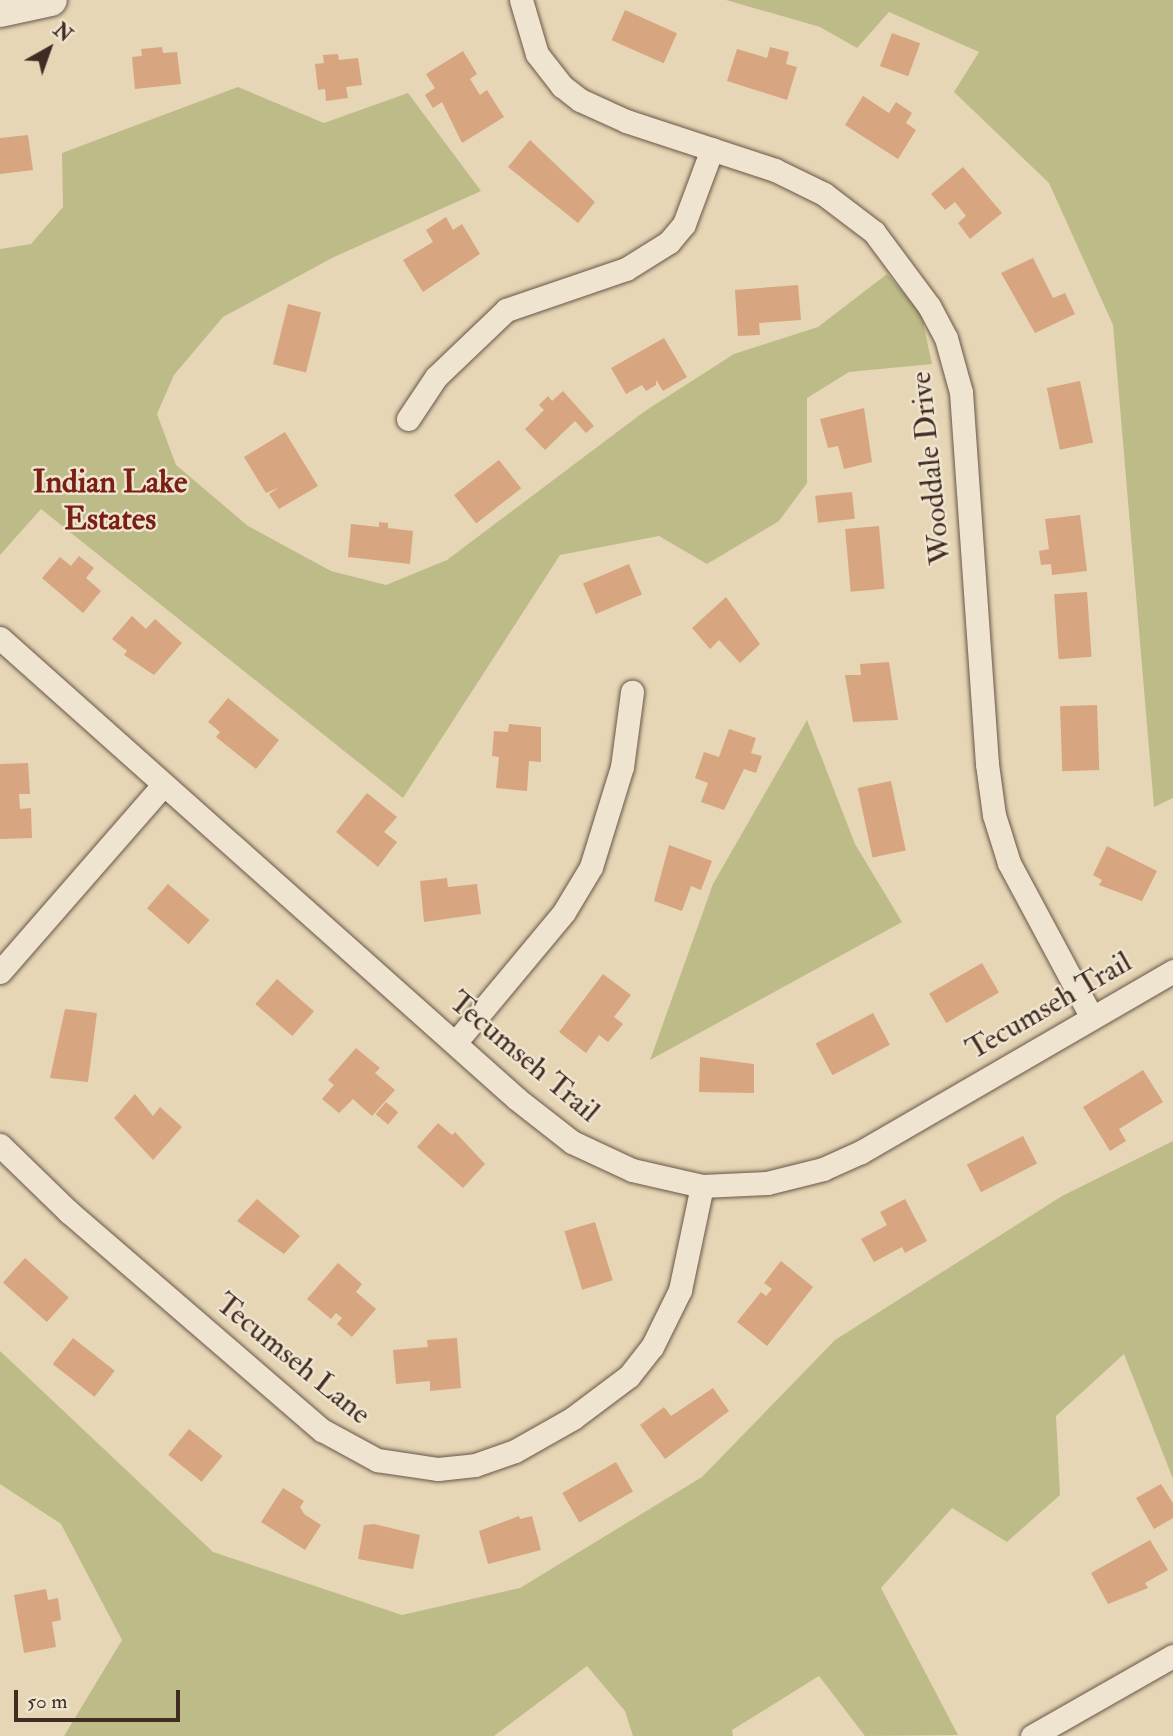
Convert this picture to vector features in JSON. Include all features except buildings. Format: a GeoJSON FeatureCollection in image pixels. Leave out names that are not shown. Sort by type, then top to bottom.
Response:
{"type":"FeatureCollection","features":[{"type":"Feature","properties":{"kind":"main road"},"geometry":{"type":"LineString","coordinates":[[0,12],[51,0]]}},
{"type":"Feature","properties":{"kind":"street","name":"Wooddale Drive"},"geometry":{"type":"LineString","coordinates":[[521,0],[537,54],[562,86],[580,100],[626,121],[800,181],[851,212],[913,281],[946,338],[961,392],[965,429],[987,764],[994,815],[1009,863],[1091,1016]]}},
{"type":"Feature","properties":{"kind":"street"},"geometry":{"type":"LineString","coordinates":[[408,419],[436,377],[506,310],[626,269],[669,242],[684,224],[712,149]]}},
{"type":"Feature","properties":{"kind":"street","name":"Tecumseh Trail"},"geometry":{"type":"LineString","coordinates":[[0,638],[455,1043],[572,1142],[632,1170],[702,1186],[789,1180],[861,1153],[1091,1016],[1173,971]]}},
{"type":"Feature","properties":{"kind":"street"},"geometry":{"type":"LineString","coordinates":[[455,1043],[540,943],[591,867],[622,767],[632,692]]}},
{"type":"Feature","properties":{"kind":"street"},"geometry":{"type":"LineString","coordinates":[[0,972],[164,784]]}},
{"type":"Feature","properties":{"kind":"street","name":"Tecumseh Lane"},"geometry":{"type":"LineString","coordinates":[[0,1146],[69,1212],[322,1430],[377,1460],[438,1469],[475,1465],[515,1451],[573,1418],[629,1376],[652,1347],[680,1290],[702,1186]]}},
{"type":"Feature","properties":{"kind":"street"},"geometry":{"type":"LineString","coordinates":[[1032,1736],[1173,1656]]}},
{"type":"Feature","properties":{"kind":"shaded area"},"geometry":{"type":"Polygon","coordinates":[[[726,0],[1173,0],[1173,798],[1154,807],[1113,325],[1049,183],[954,92],[979,52],[889,12],[857,48],[820,27],[726,0]]]}},
{"type":"Feature","properties":{"kind":"shaded area"},"geometry":{"type":"Polygon","coordinates":[[[238,87],[324,123],[408,93],[481,191],[334,257],[223,317],[174,375],[157,414],[176,465],[248,526],[331,571],[386,585],[447,560],[645,411],[734,354],[818,327],[887,274],[921,313],[932,364],[849,372],[807,398],[807,483],[779,521],[707,564],[659,536],[560,555],[403,798],[41,509],[0,555],[0,249],[31,244],[63,207],[62,153],[238,87]]]}},
{"type":"Feature","properties":{"kind":"shaded area"},"geometry":{"type":"Polygon","coordinates":[[[807,720],[855,844],[902,922],[650,1060],[713,884],[807,720]]]}},
{"type":"Feature","properties":{"kind":"shaded area"},"geometry":{"type":"Polygon","coordinates":[[[1173,1141],[1173,1479],[1124,1354],[1056,1416],[1060,1495],[1007,1542],[952,1508],[881,1588],[958,1735],[865,1736],[819,1676],[732,1730],[733,1736],[633,1736],[625,1711],[587,1666],[494,1736],[64,1736],[122,1640],[61,1524],[0,1484],[0,1351],[213,1552],[402,1615],[520,1588],[702,1477],[835,1340],[1062,1196],[1173,1141]]]}},
{"type":"Feature","properties":{"kind":"district","name":"Indian Lake Estates"},"geometry":{"type":"Point","coordinates":[110,502]}}]}
